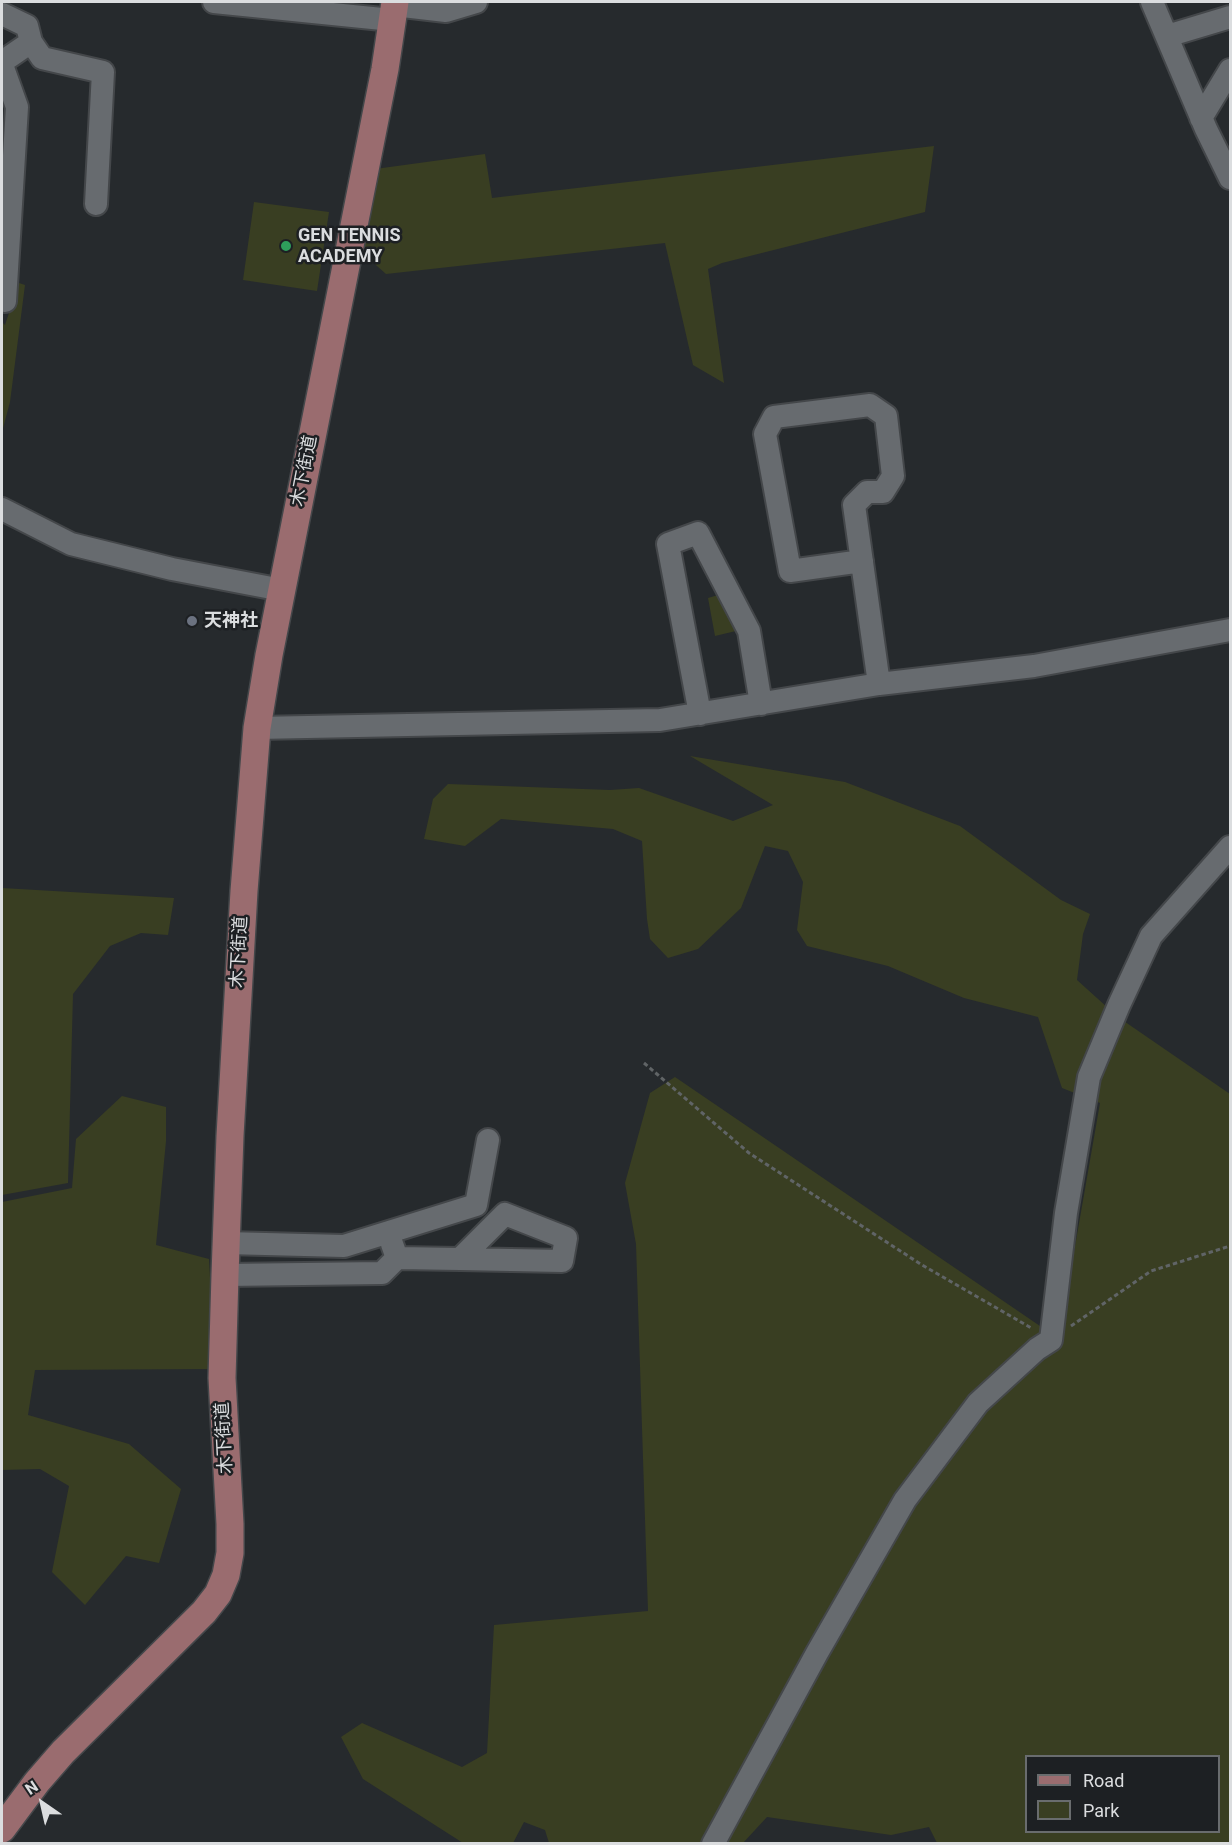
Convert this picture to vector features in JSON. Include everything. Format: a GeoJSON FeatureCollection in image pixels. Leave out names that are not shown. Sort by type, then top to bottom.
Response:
{"type":"FeatureCollection","features":[{"type":"Feature","properties":{"kind":"main road","name":"木下街道"},"geometry":{"type":"LineString","coordinates":[[2,1829],[63,1752],[204,1612],[218,1594],[226,1575],[230,1553],[230,1524],[222,1378],[226,1243],[244,891],[257,728],[268,655],[385,69],[394,9]]}},
{"type":"Feature","properties":{"kind":"street"},"geometry":{"type":"LineString","coordinates":[[214,2],[446,10],[476,2]]}},
{"type":"Feature","properties":{"kind":"street"},"geometry":{"type":"LineString","coordinates":[[1152,2],[1201,118],[1230,178]]}},
{"type":"Feature","properties":{"kind":"street"},"geometry":{"type":"LineString","coordinates":[[2,14],[27,26],[31,42],[42,58],[103,72],[96,204]]}},
{"type":"Feature","properties":{"kind":"street"},"geometry":{"type":"LineString","coordinates":[[1167,36],[1230,17]]}},
{"type":"Feature","properties":{"kind":"street"},"geometry":{"type":"LineString","coordinates":[[6,301],[7,175],[17,107],[2,63],[31,42]]}},
{"type":"Feature","properties":{"kind":"street"},"geometry":{"type":"LineString","coordinates":[[1201,118],[1230,70]]}},
{"type":"Feature","properties":{"kind":"street"},"geometry":{"type":"LineString","coordinates":[[862,561],[790,571],[765,434],[774,417],[870,405],[886,416],[893,476],[884,492],[867,492],[854,505],[862,561],[879,684]]}},
{"type":"Feature","properties":{"kind":"street"},"geometry":{"type":"LineString","coordinates":[[2,509],[70,544],[172,569],[282,590]]}},
{"type":"Feature","properties":{"kind":"street"},"geometry":{"type":"LineString","coordinates":[[700,714],[668,544],[698,533],[749,631],[761,704]]}},
{"type":"Feature","properties":{"kind":"street"},"geometry":{"type":"LineString","coordinates":[[257,728],[648,721],[879,684],[1034,666],[1230,630]]}},
{"type":"Feature","properties":{"kind":"street"},"geometry":{"type":"LineString","coordinates":[[713,1844],[817,1653],[905,1500],[978,1402],[1037,1349],[1051,1340],[1066,1213],[1089,1077],[1151,936],[1230,847]]}},
{"type":"Feature","properties":{"kind":"street"},"geometry":{"type":"LineString","coordinates":[[226,1243],[344,1246],[476,1205],[488,1140]]}},
{"type":"Feature","properties":{"kind":"street"},"geometry":{"type":"LineString","coordinates":[[388,1232],[397,1258]]}},
{"type":"Feature","properties":{"kind":"street"},"geometry":{"type":"LineString","coordinates":[[225,1275],[382,1273],[397,1258],[460,1259]]}},
{"type":"Feature","properties":{"kind":"path"},"geometry":{"type":"LineString","coordinates":[[644,1063],[749,1153],[922,1265],[1051,1340],[1151,1271],[1230,1246]]}},
{"type":"Feature","properties":{"kind":"green space"},"geometry":{"type":"Polygon","coordinates":[[[934,146],[925,212],[722,263],[708,269],[724,383],[693,365],[665,243],[386,274],[359,250],[375,169],[485,154],[492,198],[934,146]]]}},
{"type":"Feature","properties":{"kind":"green space","name":"GEN TENNIS ACADEMY"},"geometry":{"type":"Polygon","coordinates":[[[254,202],[329,212],[317,291],[243,280],[254,202]]]}},
{"type":"Feature","properties":{"kind":"green space"},"geometry":{"type":"Polygon","coordinates":[[[19,283],[25,285],[10,402],[2,432],[2,322],[5,325],[19,283]]]}},
{"type":"Feature","properties":{"kind":"green space"},"geometry":{"type":"Polygon","coordinates":[[[725,593],[740,630],[715,636],[708,598],[725,593]]]}},
{"type":"Feature","properties":{"kind":"green space"},"geometry":{"type":"Polygon","coordinates":[[[690,756],[845,782],[960,826],[1061,900],[1090,914],[1083,934],[1077,980],[1118,1017],[1230,1094],[1230,1843],[937,1843],[929,1827],[891,1835],[767,1817],[743,1843],[549,1843],[545,1830],[524,1822],[513,1843],[463,1843],[363,1779],[341,1737],[362,1723],[462,1767],[487,1753],[494,1625],[648,1611],[636,1244],[625,1183],[650,1093],[675,1077],[1040,1326],[1063,1315],[1100,1103],[1062,1088],[1038,1017],[964,998],[888,966],[807,946],[797,930],[803,882],[788,851],[765,846],[741,908],[698,949],[668,958],[650,939],[642,841],[613,829],[501,819],[465,846],[424,839],[433,799],[448,784],[610,790],[639,788],[733,821],[773,805],[690,756]]]}},
{"type":"Feature","properties":{"kind":"green space"},"geometry":{"type":"Polygon","coordinates":[[[2,888],[174,898],[168,935],[141,933],[110,946],[73,994],[68,1183],[2,1195],[2,888]]]}},
{"type":"Feature","properties":{"kind":"green space"},"geometry":{"type":"Polygon","coordinates":[[[122,1096],[166,1107],[166,1141],[156,1245],[209,1259],[215,1369],[35,1370],[28,1415],[129,1444],[181,1489],[159,1563],[126,1556],[85,1605],[52,1572],[69,1486],[40,1469],[2,1470],[2,1202],[72,1188],[76,1139],[122,1096]]]}},
{"type":"Feature","properties":{"kind":"place","name":"GEN TENNIS ACADEMY"},"geometry":{"type":"Point","coordinates":[286,246]}},
{"type":"Feature","properties":{"kind":"place","name":"天神社"},"geometry":{"type":"Point","coordinates":[192,621]}}]}
